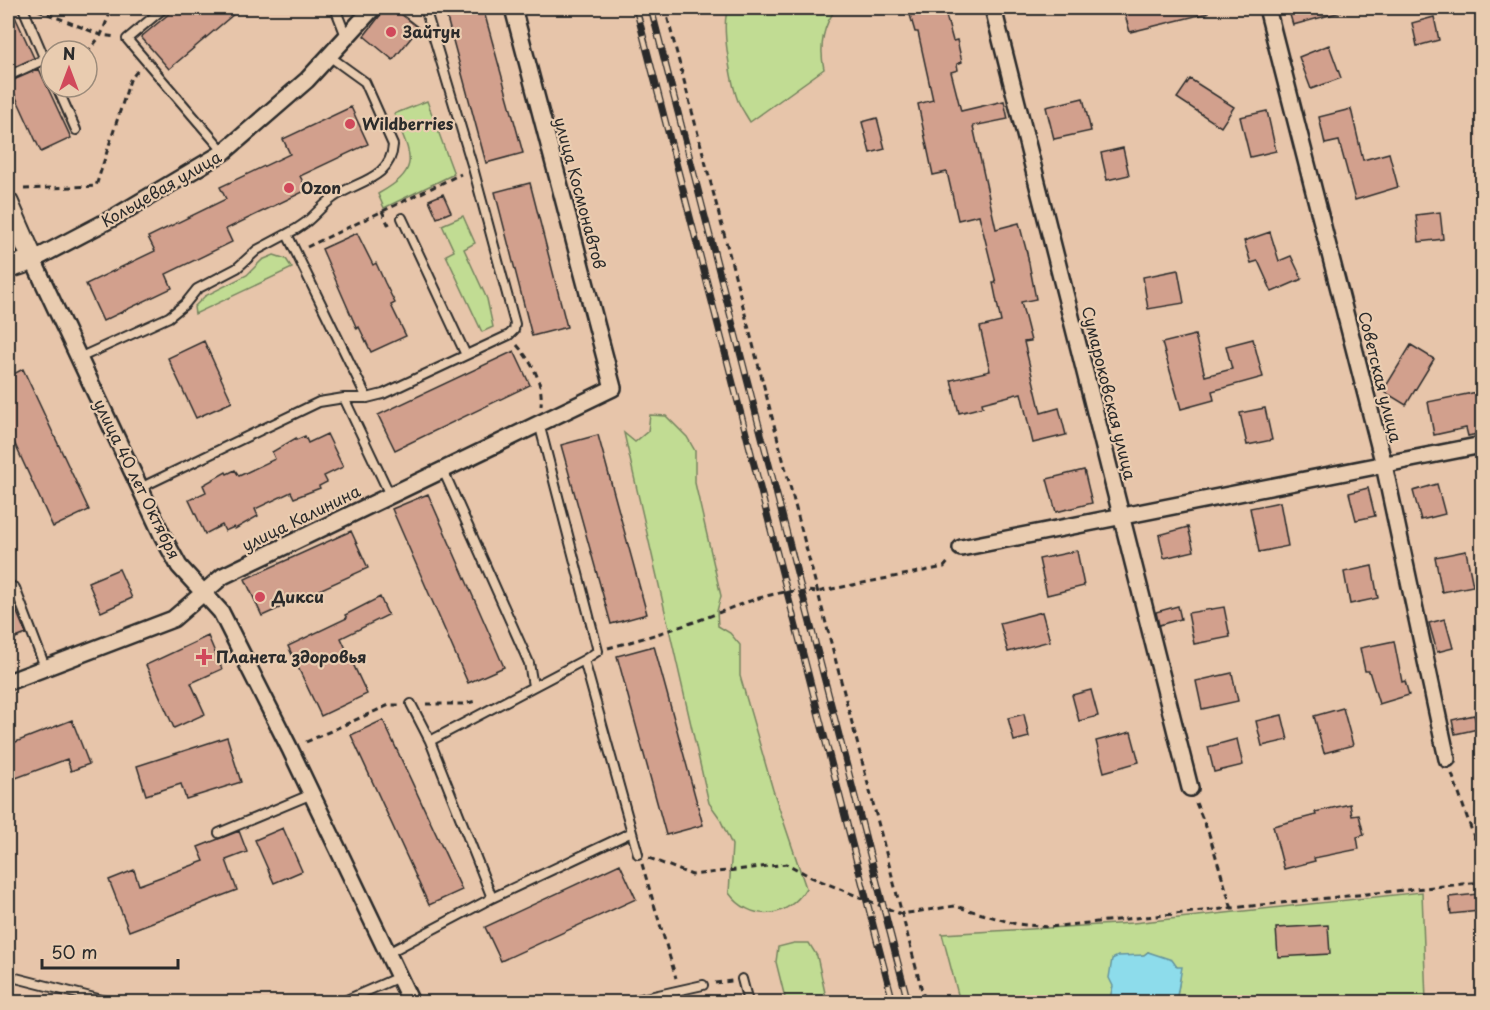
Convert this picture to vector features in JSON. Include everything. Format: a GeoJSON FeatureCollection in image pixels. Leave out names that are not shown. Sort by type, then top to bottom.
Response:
{"type":"FeatureCollection","features":[{"type":"Feature","properties":{"kind":"street","name":"Кольцевая улица"},"geometry":{"type":"LineString","coordinates":[[8,268],[33,260],[113,218],[224,152],[307,80],[373,8]]}},
{"type":"Feature","properties":{"kind":"street","name":"улица Космонавтов"},"geometry":{"type":"LineString","coordinates":[[513,8],[613,387]]}},
{"type":"Feature","properties":{"kind":"street","name":"Сумароковская улица"},"geometry":{"type":"LineString","coordinates":[[993,8],[1190,788]]}},
{"type":"Feature","properties":{"kind":"street","name":"Советская улица"},"geometry":{"type":"LineString","coordinates":[[1267,8],[1384,465],[1447,759]]}},
{"type":"Feature","properties":{"kind":"street","name":"улица 40 лет Октября"},"geometry":{"type":"LineString","coordinates":[[8,203],[140,488],[179,566],[221,612],[312,794],[411,1002]]}},
{"type":"Feature","properties":{"kind":"street","name":"улица Калинина"},"geometry":{"type":"LineString","coordinates":[[8,682],[173,619],[223,576],[613,387]]}},
{"type":"Feature","properties":{"kind":"street"},"geometry":{"type":"LineString","coordinates":[[961,548],[1482,446]]}},
{"type":"Feature","properties":{"kind":"lane"},"geometry":{"type":"LineString","coordinates":[[23,8],[39,45]]}},
{"type":"Feature","properties":{"kind":"lane"},"geometry":{"type":"LineString","coordinates":[[164,8],[127,39],[224,152]]}},
{"type":"Feature","properties":{"kind":"lane"},"geometry":{"type":"LineString","coordinates":[[335,8],[346,36]]}},
{"type":"Feature","properties":{"kind":"lane"},"geometry":{"type":"LineString","coordinates":[[140,488],[319,402],[344,398],[367,398],[383,394],[509,335],[514,330],[473,168],[425,8]]}},
{"type":"Feature","properties":{"kind":"lane"},"geometry":{"type":"LineString","coordinates":[[79,358],[169,317],[185,304],[197,288],[237,268],[266,243],[313,219],[335,196],[377,175],[393,156],[393,145],[365,82],[329,56]]}},
{"type":"Feature","properties":{"kind":"lane"},"geometry":{"type":"LineString","coordinates":[[8,76],[39,62]]}},
{"type":"Feature","properties":{"kind":"lane"},"geometry":{"type":"LineString","coordinates":[[62,99],[76,130]]}},
{"type":"Feature","properties":{"kind":"lane"},"geometry":{"type":"LineString","coordinates":[[402,218],[466,355]]}},
{"type":"Feature","properties":{"kind":"lane"},"geometry":{"type":"LineString","coordinates":[[286,234],[367,398]]}},
{"type":"Feature","properties":{"kind":"lane"},"geometry":{"type":"LineString","coordinates":[[344,398],[390,495]]}},
{"type":"Feature","properties":{"kind":"lane"},"geometry":{"type":"LineString","coordinates":[[430,741],[598,651],[539,423]]}},
{"type":"Feature","properties":{"kind":"lane"},"geometry":{"type":"LineString","coordinates":[[443,470],[529,663],[533,686]]}},
{"type":"Feature","properties":{"kind":"lane"},"geometry":{"type":"LineString","coordinates":[[8,585],[15,588],[45,667]]}},
{"type":"Feature","properties":{"kind":"lane"},"geometry":{"type":"LineString","coordinates":[[584,660],[630,833],[638,854]]}},
{"type":"Feature","properties":{"kind":"lane"},"geometry":{"type":"LineString","coordinates":[[411,704],[430,741],[492,898]]}},
{"type":"Feature","properties":{"kind":"lane"},"geometry":{"type":"LineString","coordinates":[[219,833],[312,794]]}},
{"type":"Feature","properties":{"kind":"lane"},"geometry":{"type":"LineString","coordinates":[[388,953],[492,898],[630,833]]}},
{"type":"Feature","properties":{"kind":"lane"},"geometry":{"type":"LineString","coordinates":[[8,976],[110,1002]]}},
{"type":"Feature","properties":{"kind":"lane"},"geometry":{"type":"LineString","coordinates":[[342,1002],[399,977]]}},
{"type":"Feature","properties":{"kind":"lane"},"geometry":{"type":"LineString","coordinates":[[742,979],[748,1002]]}},
{"type":"Feature","properties":{"kind":"lane"},"geometry":{"type":"LineString","coordinates":[[627,1002],[703,985]]}},
{"type":"Feature","properties":{"kind":"path"},"geometry":{"type":"LineString","coordinates":[[33,8],[101,35],[127,39]]}},
{"type":"Feature","properties":{"kind":"path"},"geometry":{"type":"LineString","coordinates":[[98,39],[112,8]]}},
{"type":"Feature","properties":{"kind":"path"},"geometry":{"type":"LineString","coordinates":[[665,8],[925,1002]]}},
{"type":"Feature","properties":{"kind":"path"},"geometry":{"type":"LineString","coordinates":[[24,189],[96,186],[130,80],[145,61]]}},
{"type":"Feature","properties":{"kind":"path"},"geometry":{"type":"LineString","coordinates":[[296,252],[473,168]]}},
{"type":"Feature","properties":{"kind":"path"},"geometry":{"type":"LineString","coordinates":[[509,335],[534,364],[542,392],[539,423]]}},
{"type":"Feature","properties":{"kind":"path"},"geometry":{"type":"LineString","coordinates":[[598,651],[655,635],[773,593],[801,590],[817,592],[944,567],[961,548]]}},
{"type":"Feature","properties":{"kind":"path"},"geometry":{"type":"LineString","coordinates":[[1447,759],[1482,860]]}},
{"type":"Feature","properties":{"kind":"path"},"geometry":{"type":"LineString","coordinates":[[1190,788],[1209,834],[1232,909]]}},
{"type":"Feature","properties":{"kind":"path"},"geometry":{"type":"LineString","coordinates":[[638,854],[692,876],[787,864],[811,877],[902,914],[955,906],[1016,924],[1049,927],[1482,882]]}},
{"type":"Feature","properties":{"kind":"path"},"geometry":{"type":"LineString","coordinates":[[638,854],[680,990]]}},
{"type":"Feature","properties":{"kind":"path"},"geometry":{"type":"LineString","coordinates":[[703,985],[742,979]]}},
{"type":"Feature","properties":{"kind":"green space"},"geometry":{"type":"Polygon","coordinates":[[[729,8],[837,8],[828,21],[823,36],[824,69],[750,122],[738,101],[730,68],[725,26],[729,8]]]}},
{"type":"Feature","properties":{"kind":"green space"},"geometry":{"type":"Polygon","coordinates":[[[427,101],[454,174],[384,208],[378,194],[402,177],[409,160],[405,141],[394,114],[427,101]]]}},
{"type":"Feature","properties":{"kind":"green space"},"geometry":{"type":"Polygon","coordinates":[[[463,216],[475,243],[464,249],[487,299],[493,327],[482,332],[446,255],[454,251],[442,225],[463,216]]]}},
{"type":"Feature","properties":{"kind":"green space"},"geometry":{"type":"Polygon","coordinates":[[[274,255],[286,259],[292,268],[195,314],[194,307],[205,296],[247,275],[262,260],[274,255]]]}},
{"type":"Feature","properties":{"kind":"green space"},"geometry":{"type":"Polygon","coordinates":[[[650,415],[666,416],[687,437],[695,451],[695,483],[721,596],[717,611],[718,626],[730,633],[740,645],[740,676],[773,790],[806,888],[798,899],[779,911],[758,913],[747,909],[729,893],[732,845],[719,817],[709,803],[624,433],[635,442],[648,431],[650,415]]]}},
{"type":"Feature","properties":{"kind":"green space"},"geometry":{"type":"Polygon","coordinates":[[[1422,892],[1426,1002],[1176,1002],[1180,978],[1177,967],[1148,952],[1144,955],[1124,958],[1109,1002],[960,1002],[942,934],[1133,923],[1422,892]]]}},
{"type":"Feature","properties":{"kind":"green space"},"geometry":{"type":"Polygon","coordinates":[[[794,943],[809,943],[817,956],[827,1002],[786,1002],[776,962],[778,947],[794,943]]]}},
{"type":"Feature","properties":{"kind":"water"},"geometry":{"type":"Polygon","coordinates":[[[1148,952],[1172,960],[1177,967],[1182,967],[1176,1002],[1109,1002],[1113,986],[1109,978],[1112,959],[1118,956],[1144,955],[1148,952]]]}},
{"type":"Feature","properties":{"kind":"building"},"geometry":{"type":"Polygon","coordinates":[[[8,8],[11,8],[34,58],[8,70],[8,8]]]}},
{"type":"Feature","properties":{"kind":"building"},"geometry":{"type":"Polygon","coordinates":[[[176,8],[241,8],[169,69],[141,37],[176,8]]]}},
{"type":"Feature","properties":{"kind":"building","name":"Зайтун"},"geometry":{"type":"Polygon","coordinates":[[[386,8],[393,8],[419,28],[393,60],[364,36],[386,8]]]}},
{"type":"Feature","properties":{"kind":"building"},"geometry":{"type":"Polygon","coordinates":[[[483,8],[523,153],[486,163],[447,18],[483,8]]]}},
{"type":"Feature","properties":{"kind":"building"},"geometry":{"type":"Polygon","coordinates":[[[908,8],[944,8],[953,41],[957,40],[962,62],[957,64],[958,70],[951,72],[961,111],[1004,101],[1008,119],[973,126],[996,229],[1019,223],[1027,253],[1036,299],[1021,302],[1031,341],[1024,342],[1041,413],[1059,408],[1066,435],[1033,443],[1021,393],[982,403],[983,407],[959,413],[951,380],[990,371],[980,327],[1001,322],[993,283],[996,283],[979,215],[958,220],[947,172],[933,175],[918,104],[933,100],[918,32],[915,32],[908,8]]]}},
{"type":"Feature","properties":{"kind":"building"},"geometry":{"type":"Polygon","coordinates":[[[1123,8],[1207,8],[1208,13],[1130,32],[1123,8]]]}},
{"type":"Feature","properties":{"kind":"building"},"geometry":{"type":"Polygon","coordinates":[[[1288,8],[1341,8],[1341,12],[1293,25],[1288,8]]]}},
{"type":"Feature","properties":{"kind":"building"},"geometry":{"type":"Polygon","coordinates":[[[1434,17],[1439,40],[1417,46],[1412,23],[1434,17]]]}},
{"type":"Feature","properties":{"kind":"building"},"geometry":{"type":"Polygon","coordinates":[[[1329,45],[1341,78],[1311,89],[1299,57],[1329,45]]]}},
{"type":"Feature","properties":{"kind":"building"},"geometry":{"type":"Polygon","coordinates":[[[39,69],[39,99],[53,99],[71,138],[41,152],[9,82],[39,69]]]}},
{"type":"Feature","properties":{"kind":"building"},"geometry":{"type":"Polygon","coordinates":[[[1190,79],[1234,107],[1221,127],[1177,98],[1190,79]]]}},
{"type":"Feature","properties":{"kind":"building"},"geometry":{"type":"Polygon","coordinates":[[[1083,98],[1091,131],[1054,139],[1046,107],[1083,98]]]}},
{"type":"Feature","properties":{"kind":"building"},"geometry":{"type":"Polygon","coordinates":[[[351,107],[368,144],[300,176],[307,190],[226,229],[232,242],[166,274],[172,288],[103,321],[86,284],[155,251],[148,237],[226,199],[220,187],[290,154],[283,139],[351,107]]]}},
{"type":"Feature","properties":{"kind":"building"},"geometry":{"type":"Polygon","coordinates":[[[1351,109],[1363,160],[1389,153],[1398,187],[1355,200],[1339,141],[1325,144],[1319,117],[1351,109]]]}},
{"type":"Feature","properties":{"kind":"building"},"geometry":{"type":"Polygon","coordinates":[[[1267,111],[1276,151],[1250,157],[1240,117],[1267,111]]]}},
{"type":"Feature","properties":{"kind":"building"},"geometry":{"type":"Polygon","coordinates":[[[877,118],[885,149],[870,153],[862,122],[877,118]]]}},
{"type":"Feature","properties":{"kind":"building"},"geometry":{"type":"Polygon","coordinates":[[[1123,148],[1129,175],[1107,180],[1101,153],[1123,148]]]}},
{"type":"Feature","properties":{"kind":"building"},"geometry":{"type":"Polygon","coordinates":[[[530,183],[567,327],[532,336],[495,192],[530,183]]]}},
{"type":"Feature","properties":{"kind":"building"},"geometry":{"type":"Polygon","coordinates":[[[443,194],[451,212],[437,218],[429,200],[443,194]]]}},
{"type":"Feature","properties":{"kind":"building"},"geometry":{"type":"Polygon","coordinates":[[[1440,212],[1443,239],[1419,242],[1416,215],[1440,212]]]}},
{"type":"Feature","properties":{"kind":"building"},"geometry":{"type":"Polygon","coordinates":[[[1270,232],[1279,261],[1291,256],[1302,279],[1272,292],[1258,261],[1251,263],[1244,241],[1270,232]]]}},
{"type":"Feature","properties":{"kind":"building"},"geometry":{"type":"Polygon","coordinates":[[[357,233],[373,265],[376,263],[395,303],[391,305],[406,336],[371,352],[359,327],[357,329],[322,249],[357,233]]]}},
{"type":"Feature","properties":{"kind":"building"},"geometry":{"type":"Polygon","coordinates":[[[1178,270],[1184,303],[1148,309],[1143,277],[1178,270]]]}},
{"type":"Feature","properties":{"kind":"building"},"geometry":{"type":"Polygon","coordinates":[[[1195,335],[1205,376],[1232,369],[1226,346],[1253,339],[1263,377],[1212,391],[1214,400],[1181,409],[1162,343],[1195,335]]]}},
{"type":"Feature","properties":{"kind":"building"},"geometry":{"type":"Polygon","coordinates":[[[204,341],[232,402],[196,418],[168,358],[204,341]]]}},
{"type":"Feature","properties":{"kind":"building"},"geometry":{"type":"Polygon","coordinates":[[[1411,345],[1434,359],[1406,405],[1383,391],[1411,345]]]}},
{"type":"Feature","properties":{"kind":"building"},"geometry":{"type":"Polygon","coordinates":[[[514,351],[530,385],[395,450],[378,415],[514,351]]]}},
{"type":"Feature","properties":{"kind":"building"},"geometry":{"type":"Polygon","coordinates":[[[23,369],[89,510],[53,527],[8,429],[8,377],[23,369]]]}},
{"type":"Feature","properties":{"kind":"building"},"geometry":{"type":"Polygon","coordinates":[[[1482,391],[1482,433],[1468,436],[1466,428],[1434,435],[1428,402],[1482,391]]]}},
{"type":"Feature","properties":{"kind":"building"},"geometry":{"type":"Polygon","coordinates":[[[1265,408],[1272,440],[1247,445],[1240,413],[1265,408]]]}},
{"type":"Feature","properties":{"kind":"building"},"geometry":{"type":"Polygon","coordinates":[[[327,434],[343,467],[324,476],[327,482],[319,486],[320,488],[294,498],[291,492],[255,509],[258,516],[235,529],[234,527],[225,531],[222,525],[205,534],[189,500],[206,492],[203,485],[226,472],[227,474],[235,470],[239,476],[275,459],[272,452],[296,438],[296,440],[305,436],[308,443],[327,434]]]}},
{"type":"Feature","properties":{"kind":"building"},"geometry":{"type":"Polygon","coordinates":[[[598,435],[647,614],[611,624],[561,445],[598,435]]]}},
{"type":"Feature","properties":{"kind":"building"},"geometry":{"type":"Polygon","coordinates":[[[1084,470],[1092,503],[1056,512],[1047,479],[1084,470]]]}},
{"type":"Feature","properties":{"kind":"building"},"geometry":{"type":"Polygon","coordinates":[[[1437,484],[1445,514],[1421,520],[1413,491],[1437,484]]]}},
{"type":"Feature","properties":{"kind":"building"},"geometry":{"type":"Polygon","coordinates":[[[1368,488],[1375,516],[1356,520],[1349,493],[1368,488]]]}},
{"type":"Feature","properties":{"kind":"building"},"geometry":{"type":"Polygon","coordinates":[[[428,494],[504,667],[468,683],[392,509],[428,494]]]}},
{"type":"Feature","properties":{"kind":"building"},"geometry":{"type":"Polygon","coordinates":[[[1280,502],[1288,546],[1259,552],[1250,508],[1280,502]]]}},
{"type":"Feature","properties":{"kind":"building"},"geometry":{"type":"Polygon","coordinates":[[[1188,527],[1194,551],[1164,558],[1159,535],[1188,527]]]}},
{"type":"Feature","properties":{"kind":"building"},"geometry":{"type":"Polygon","coordinates":[[[351,531],[368,568],[262,616],[245,579],[351,531]]]}},
{"type":"Feature","properties":{"kind":"building"},"geometry":{"type":"Polygon","coordinates":[[[1077,551],[1084,586],[1047,595],[1039,559],[1077,551]]]}},
{"type":"Feature","properties":{"kind":"building"},"geometry":{"type":"Polygon","coordinates":[[[1466,551],[1473,586],[1442,592],[1435,557],[1466,551]]]}},
{"type":"Feature","properties":{"kind":"building"},"geometry":{"type":"Polygon","coordinates":[[[1372,566],[1378,598],[1350,604],[1344,572],[1372,566]]]}},
{"type":"Feature","properties":{"kind":"building"},"geometry":{"type":"Polygon","coordinates":[[[119,569],[132,598],[101,612],[88,582],[119,569]]]}},
{"type":"Feature","properties":{"kind":"building"},"geometry":{"type":"Polygon","coordinates":[[[8,591],[26,634],[8,641],[8,591]]]}},
{"type":"Feature","properties":{"kind":"building"},"geometry":{"type":"Polygon","coordinates":[[[380,597],[388,615],[341,638],[367,694],[321,716],[288,646],[347,618],[345,615],[380,597]]]}},
{"type":"Feature","properties":{"kind":"building"},"geometry":{"type":"Polygon","coordinates":[[[1178,606],[1181,619],[1159,625],[1156,612],[1178,606]]]}},
{"type":"Feature","properties":{"kind":"building"},"geometry":{"type":"Polygon","coordinates":[[[1224,607],[1230,637],[1194,644],[1188,613],[1224,607]]]}},
{"type":"Feature","properties":{"kind":"building"},"geometry":{"type":"Polygon","coordinates":[[[1042,612],[1050,641],[1008,652],[1000,623],[1042,612]]]}},
{"type":"Feature","properties":{"kind":"building"},"geometry":{"type":"Polygon","coordinates":[[[1445,619],[1453,648],[1437,652],[1429,623],[1445,619]]]}},
{"type":"Feature","properties":{"kind":"building"},"geometry":{"type":"Polygon","coordinates":[[[208,636],[222,669],[191,683],[205,714],[174,728],[146,665],[208,636]]]}},
{"type":"Feature","properties":{"kind":"building"},"geometry":{"type":"Polygon","coordinates":[[[1394,641],[1402,682],[1405,681],[1409,695],[1379,704],[1369,671],[1365,671],[1360,648],[1394,641]]]}},
{"type":"Feature","properties":{"kind":"building"},"geometry":{"type":"Polygon","coordinates":[[[654,646],[703,825],[666,835],[617,656],[654,646]]]}},
{"type":"Feature","properties":{"kind":"building"},"geometry":{"type":"Polygon","coordinates":[[[1232,673],[1238,701],[1202,709],[1196,681],[1232,673]]]}},
{"type":"Feature","properties":{"kind":"building"},"geometry":{"type":"Polygon","coordinates":[[[1091,690],[1098,716],[1079,721],[1072,695],[1091,690]]]}},
{"type":"Feature","properties":{"kind":"building"},"geometry":{"type":"Polygon","coordinates":[[[1343,708],[1353,745],[1324,753],[1314,716],[1343,708]]]}},
{"type":"Feature","properties":{"kind":"building"},"geometry":{"type":"Polygon","coordinates":[[[1024,714],[1029,737],[1014,741],[1008,718],[1024,714]]]}},
{"type":"Feature","properties":{"kind":"building"},"geometry":{"type":"Polygon","coordinates":[[[1282,715],[1288,740],[1262,746],[1256,721],[1282,715]]]}},
{"type":"Feature","properties":{"kind":"building"},"geometry":{"type":"Polygon","coordinates":[[[1474,715],[1478,729],[1455,734],[1452,720],[1474,715]]]}},
{"type":"Feature","properties":{"kind":"building"},"geometry":{"type":"Polygon","coordinates":[[[72,720],[89,764],[71,771],[67,759],[8,781],[8,745],[72,720]]]}},
{"type":"Feature","properties":{"kind":"building"},"geometry":{"type":"Polygon","coordinates":[[[383,720],[462,890],[429,905],[351,735],[383,720]]]}},
{"type":"Feature","properties":{"kind":"building"},"geometry":{"type":"Polygon","coordinates":[[[1131,732],[1139,762],[1104,772],[1096,741],[1131,732]]]}},
{"type":"Feature","properties":{"kind":"building"},"geometry":{"type":"Polygon","coordinates":[[[227,737],[241,782],[186,799],[181,784],[146,795],[137,766],[227,737]]]}},
{"type":"Feature","properties":{"kind":"building"},"geometry":{"type":"Polygon","coordinates":[[[1237,739],[1243,765],[1214,772],[1208,747],[1237,739]]]}},
{"type":"Feature","properties":{"kind":"building"},"geometry":{"type":"Polygon","coordinates":[[[1350,804],[1352,816],[1359,815],[1364,835],[1357,837],[1359,849],[1314,858],[1315,861],[1284,869],[1273,826],[1316,815],[1315,812],[1350,804]]]}},
{"type":"Feature","properties":{"kind":"building"},"geometry":{"type":"Polygon","coordinates":[[[283,828],[302,871],[274,883],[255,840],[283,828]]]}},
{"type":"Feature","properties":{"kind":"building"},"geometry":{"type":"Polygon","coordinates":[[[239,831],[247,852],[226,860],[237,890],[129,931],[109,880],[134,870],[139,885],[204,861],[198,847],[239,831]]]}},
{"type":"Feature","properties":{"kind":"building"},"geometry":{"type":"Polygon","coordinates":[[[620,864],[636,899],[501,961],[485,927],[620,864]]]}},
{"type":"Feature","properties":{"kind":"building"},"geometry":{"type":"Polygon","coordinates":[[[1478,894],[1479,911],[1451,914],[1449,897],[1478,894]]]}},
{"type":"Feature","properties":{"kind":"building"},"geometry":{"type":"Polygon","coordinates":[[[1328,925],[1330,954],[1278,957],[1276,928],[1328,925]]]}},
{"type":"Feature","properties":{"kind":"railway"},"geometry":{"type":"LineString","coordinates":[[636,8],[893,1002]]}},
{"type":"Feature","properties":{"kind":"railway"},"geometry":{"type":"LineString","coordinates":[[651,8],[908,1002]]}},
{"type":"Feature","properties":{"kind":"place","name":"Зайтун"},"geometry":{"type":"Point","coordinates":[391,32]}},
{"type":"Feature","properties":{"kind":"place","name":"Wildberries"},"geometry":{"type":"Point","coordinates":[350,124]}},
{"type":"Feature","properties":{"kind":"place","name":"Ozon"},"geometry":{"type":"Point","coordinates":[289,188]}},
{"type":"Feature","properties":{"kind":"place","name":"Дикси"},"geometry":{"type":"Point","coordinates":[260,597]}},
{"type":"Feature","properties":{"kind":"place","name":"Планета здоровья"},"geometry":{"type":"Point","coordinates":[204,657]}}]}
